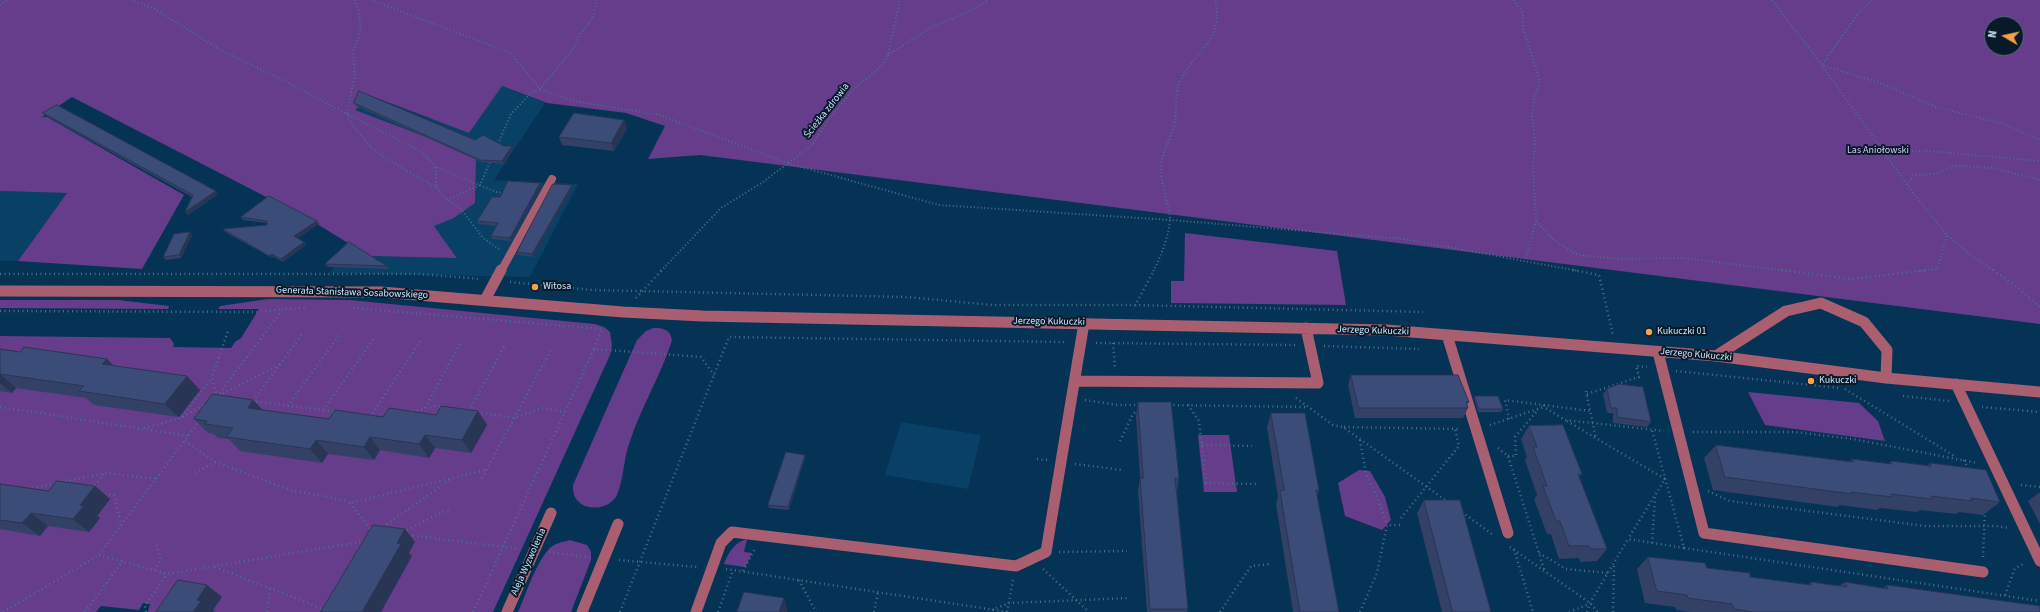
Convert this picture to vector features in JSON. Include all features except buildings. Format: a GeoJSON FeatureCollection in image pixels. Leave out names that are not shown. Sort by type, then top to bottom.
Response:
{"type":"FeatureCollection","features":[{"type":"Feature","properties":{"kind":"street"},"geometry":{"type":"LineString","coordinates":[[485,300],[552,179]]}},
{"type":"Feature","properties":{"kind":"street","name":"Generała Stanisława Sosabowskiego"},"geometry":{"type":"LineString","coordinates":[[0,291],[353,291],[642,313],[703,316]]}},
{"type":"Feature","properties":{"kind":"street"},"geometry":{"type":"LineString","coordinates":[[1716,356],[1786,310],[1821,303],[1864,322],[1887,350],[1886,378]]}},
{"type":"Feature","properties":{"kind":"street","name":"Jerzego Kukuczki"},"geometry":{"type":"LineString","coordinates":[[703,316],[1386,330],[1716,356],[1886,378],[2040,392]]}},
{"type":"Feature","properties":{"kind":"street"},"geometry":{"type":"LineString","coordinates":[[696,612],[721,543],[732,532],[1016,566],[1046,552],[1084,323]]}},
{"type":"Feature","properties":{"kind":"street"},"geometry":{"type":"LineString","coordinates":[[1075,381],[1318,383],[1306,328]]}},
{"type":"Feature","properties":{"kind":"street"},"geometry":{"type":"LineString","coordinates":[[1447,335],[1508,533]]}},
{"type":"Feature","properties":{"kind":"street"},"geometry":{"type":"LineString","coordinates":[[1658,352],[1704,533],[1982,572]]}},
{"type":"Feature","properties":{"kind":"street"},"geometry":{"type":"LineString","coordinates":[[1956,384],[2039,559]]}},
{"type":"Feature","properties":{"kind":"street","name":"Aleja Wyzwolenia"},"geometry":{"type":"LineString","coordinates":[[507,612],[552,513]]}},
{"type":"Feature","properties":{"kind":"street"},"geometry":{"type":"LineString","coordinates":[[582,612],[618,524]]}},
{"type":"Feature","properties":{"kind":"path"},"geometry":{"type":"LineString","coordinates":[[0,5],[8,0]]}},
{"type":"Feature","properties":{"kind":"path"},"geometry":{"type":"LineString","coordinates":[[131,0],[155,9],[222,51],[285,81],[422,152],[436,167],[496,192],[511,194]]}},
{"type":"Feature","properties":{"kind":"path"},"geometry":{"type":"LineString","coordinates":[[354,0],[358,9],[361,30],[353,51],[355,74],[347,114],[350,125],[375,150],[400,170],[436,187],[447,200],[461,209],[483,238],[509,257]]}},
{"type":"Feature","properties":{"kind":"path"},"geometry":{"type":"LineString","coordinates":[[371,0],[511,54],[540,88],[574,101],[660,115],[787,163],[939,205],[1170,220],[1404,239],[1599,275],[1616,348]]}},
{"type":"Feature","properties":{"kind":"path"},"geometry":{"type":"LineString","coordinates":[[495,149],[511,114],[531,94],[540,88],[574,48],[579,36],[592,19],[597,0]]}},
{"type":"Feature","properties":{"kind":"path","name":"Ścieżka zdrowia"},"geometry":{"type":"LineString","coordinates":[[642,292],[721,208],[763,182],[812,145],[830,118],[855,88],[882,66],[888,55],[900,0]]}},
{"type":"Feature","properties":{"kind":"path"},"geometry":{"type":"LineString","coordinates":[[888,55],[932,27],[970,11],[989,0]]}},
{"type":"Feature","properties":{"kind":"path"},"geometry":{"type":"LineString","coordinates":[[1135,324],[1135,305],[1160,259],[1170,220],[1160,170],[1164,151],[1170,140],[1175,123],[1177,91],[1181,80],[1216,30],[1217,7],[1215,0]]}},
{"type":"Feature","properties":{"kind":"path"},"geometry":{"type":"LineString","coordinates":[[1514,0],[1523,13],[1521,27],[1529,44],[1531,60],[1540,81],[1534,100],[1532,116],[1535,142],[1533,166],[1536,221],[1525,261]]}},
{"type":"Feature","properties":{"kind":"path"},"geometry":{"type":"LineString","coordinates":[[1772,0],[1822,64],[1850,106],[1907,185],[1947,235],[1968,253],[2017,287],[2040,307]]}},
{"type":"Feature","properties":{"kind":"path"},"geometry":{"type":"LineString","coordinates":[[1822,64],[1856,16],[1872,0]]}},
{"type":"Feature","properties":{"kind":"path"},"geometry":{"type":"LineString","coordinates":[[1822,64],[1880,83],[1936,107],[2003,124],[2040,140]]}},
{"type":"Feature","properties":{"kind":"path"},"geometry":{"type":"LineString","coordinates":[[1884,152],[1928,151],[2040,161]]}},
{"type":"Feature","properties":{"kind":"path"},"geometry":{"type":"LineString","coordinates":[[447,200],[480,185],[492,156]]}},
{"type":"Feature","properties":{"kind":"path"},"geometry":{"type":"LineString","coordinates":[[1907,185],[1914,175],[1936,174],[1957,166],[1993,168],[2040,180]]}},
{"type":"Feature","properties":{"kind":"path"},"geometry":{"type":"LineString","coordinates":[[436,167],[436,187]]}},
{"type":"Feature","properties":{"kind":"path"},"geometry":{"type":"LineString","coordinates":[[1536,221],[1555,241],[1578,255],[1619,259],[1688,258],[1852,279],[1937,269],[1947,235]]}},
{"type":"Feature","properties":{"kind":"path"},"geometry":{"type":"LineString","coordinates":[[0,274],[418,274],[592,290],[642,292],[907,297],[992,305],[1135,305],[1423,312]]}},
{"type":"Feature","properties":{"kind":"path"},"geometry":{"type":"LineString","coordinates":[[346,307],[602,330],[473,612]]}},
{"type":"Feature","properties":{"kind":"path"},"geometry":{"type":"LineString","coordinates":[[0,311],[257,312],[311,308]]}},
{"type":"Feature","properties":{"kind":"path"},"geometry":{"type":"LineString","coordinates":[[213,403],[282,309]]}},
{"type":"Feature","properties":{"kind":"path"},"geometry":{"type":"LineString","coordinates":[[181,418],[212,377],[228,331]]}},
{"type":"Feature","properties":{"kind":"path"},"geometry":{"type":"LineString","coordinates":[[253,401],[302,333]]}},
{"type":"Feature","properties":{"kind":"path"},"geometry":{"type":"LineString","coordinates":[[288,406],[339,335]]}},
{"type":"Feature","properties":{"kind":"path"},"geometry":{"type":"LineString","coordinates":[[324,410],[375,337]]}},
{"type":"Feature","properties":{"kind":"path"},"geometry":{"type":"LineString","coordinates":[[620,612],[729,337],[1421,349]]}},
{"type":"Feature","properties":{"kind":"path"},"geometry":{"type":"LineString","coordinates":[[370,417],[420,340]]}},
{"type":"Feature","properties":{"kind":"path"},"geometry":{"type":"LineString","coordinates":[[425,408],[461,342]]}},
{"type":"Feature","properties":{"kind":"path"},"geometry":{"type":"LineString","coordinates":[[1113,343],[1117,382]]}},
{"type":"Feature","properties":{"kind":"path"},"geometry":{"type":"LineString","coordinates":[[469,411],[505,345]]}},
{"type":"Feature","properties":{"kind":"path"},"geometry":{"type":"LineString","coordinates":[[482,478],[552,348]]}},
{"type":"Feature","properties":{"kind":"path"},"geometry":{"type":"LineString","coordinates":[[594,349],[701,357],[714,375]]}},
{"type":"Feature","properties":{"kind":"path"},"geometry":{"type":"LineString","coordinates":[[141,428],[181,418],[280,364]]}},
{"type":"Feature","properties":{"kind":"path"},"geometry":{"type":"LineString","coordinates":[[1630,366],[1662,369]]}},
{"type":"Feature","properties":{"kind":"path"},"geometry":{"type":"LineString","coordinates":[[1596,438],[1586,392],[1639,377],[1636,366]]}},
{"type":"Feature","properties":{"kind":"path"},"geometry":{"type":"LineString","coordinates":[[1676,377],[1674,370],[1853,390]]}},
{"type":"Feature","properties":{"kind":"path"},"geometry":{"type":"LineString","coordinates":[[212,377],[217,397]]}},
{"type":"Feature","properties":{"kind":"path"},"geometry":{"type":"LineString","coordinates":[[1274,383],[1333,425],[1343,427],[1476,429],[1544,406]]}},
{"type":"Feature","properties":{"kind":"path"},"geometry":{"type":"LineString","coordinates":[[1845,389],[1958,458]]}},
{"type":"Feature","properties":{"kind":"path"},"geometry":{"type":"LineString","coordinates":[[1898,395],[1966,405],[2040,412]]}},
{"type":"Feature","properties":{"kind":"path"},"geometry":{"type":"LineString","coordinates":[[217,397],[224,398]]}},
{"type":"Feature","properties":{"kind":"path"},"geometry":{"type":"LineString","coordinates":[[1072,398],[1118,405],[1143,405],[1133,414],[1120,441]]}},
{"type":"Feature","properties":{"kind":"path"},"geometry":{"type":"LineString","coordinates":[[1509,419],[1506,400],[1590,411]]}},
{"type":"Feature","properties":{"kind":"path"},"geometry":{"type":"LineString","coordinates":[[246,401],[339,412]]}},
{"type":"Feature","properties":{"kind":"path"},"geometry":{"type":"LineString","coordinates":[[1166,405],[1308,407]]}},
{"type":"Feature","properties":{"kind":"path"},"geometry":{"type":"LineString","coordinates":[[402,413],[437,406],[450,408]]}},
{"type":"Feature","properties":{"kind":"path"},"geometry":{"type":"LineString","coordinates":[[1188,406],[1199,421],[1206,483],[1258,484]]}},
{"type":"Feature","properties":{"kind":"path"},"geometry":{"type":"LineString","coordinates":[[1544,406],[1665,479]]}},
{"type":"Feature","properties":{"kind":"path"},"geometry":{"type":"LineString","coordinates":[[0,407],[188,436]]}},
{"type":"Feature","properties":{"kind":"path"},"geometry":{"type":"LineString","coordinates":[[463,410],[515,418],[541,408],[565,412]]}},
{"type":"Feature","properties":{"kind":"path"},"geometry":{"type":"LineString","coordinates":[[1508,456],[1516,456],[1515,437],[1538,409]]}},
{"type":"Feature","properties":{"kind":"path"},"geometry":{"type":"LineString","coordinates":[[4,612],[99,555],[205,414]]}},
{"type":"Feature","properties":{"kind":"path"},"geometry":{"type":"LineString","coordinates":[[363,416],[378,418]]}},
{"type":"Feature","properties":{"kind":"path"},"geometry":{"type":"LineString","coordinates":[[1565,420],[1678,433]]}},
{"type":"Feature","properties":{"kind":"path"},"geometry":{"type":"LineString","coordinates":[[1689,425],[1693,440]]}},
{"type":"Feature","properties":{"kind":"path"},"geometry":{"type":"LineString","coordinates":[[1343,427],[1451,505]]}},
{"type":"Feature","properties":{"kind":"path"},"geometry":{"type":"LineString","coordinates":[[1401,518],[1459,446],[1455,429]]}},
{"type":"Feature","properties":{"kind":"path"},"geometry":{"type":"LineString","coordinates":[[1476,429],[1508,456],[1545,572]]}},
{"type":"Feature","properties":{"kind":"path"},"geometry":{"type":"LineString","coordinates":[[1652,430],[1684,548]]}},
{"type":"Feature","properties":{"kind":"path"},"geometry":{"type":"LineString","coordinates":[[1691,432],[1795,432],[1853,439],[1958,458],[1995,467]]}},
{"type":"Feature","properties":{"kind":"path"},"geometry":{"type":"LineString","coordinates":[[1360,439],[1366,474],[1378,499],[1387,524],[1377,573],[1360,612]]}},
{"type":"Feature","properties":{"kind":"path"},"geometry":{"type":"LineString","coordinates":[[185,441],[215,462],[290,490],[348,501],[375,534]]}},
{"type":"Feature","properties":{"kind":"path"},"geometry":{"type":"LineString","coordinates":[[1202,445],[1252,446]]}},
{"type":"Feature","properties":{"kind":"path"},"geometry":{"type":"LineString","coordinates":[[1037,459],[1122,470]]}},
{"type":"Feature","properties":{"kind":"path"},"geometry":{"type":"LineString","coordinates":[[1964,460],[1970,474]]}},
{"type":"Feature","properties":{"kind":"path"},"geometry":{"type":"LineString","coordinates":[[192,474],[215,462]]}},
{"type":"Feature","properties":{"kind":"path"},"geometry":{"type":"LineString","coordinates":[[350,504],[486,470]]}},
{"type":"Feature","properties":{"kind":"path"},"geometry":{"type":"LineString","coordinates":[[20,491],[104,473],[156,479]]}},
{"type":"Feature","properties":{"kind":"path"},"geometry":{"type":"LineString","coordinates":[[104,473],[90,491],[114,495],[121,525]]}},
{"type":"Feature","properties":{"kind":"path"},"geometry":{"type":"LineString","coordinates":[[380,530],[451,479]]}},
{"type":"Feature","properties":{"kind":"path"},"geometry":{"type":"LineString","coordinates":[[1587,612],[1614,562],[1665,479]]}},
{"type":"Feature","properties":{"kind":"path"},"geometry":{"type":"LineString","coordinates":[[1706,483],[1708,491],[1730,501],[1925,526],[1983,526],[2025,530]]}},
{"type":"Feature","properties":{"kind":"path"},"geometry":{"type":"LineString","coordinates":[[1982,572],[1983,526],[1986,510],[2004,484],[2040,487]]}},
{"type":"Feature","properties":{"kind":"path"},"geometry":{"type":"LineString","coordinates":[[1652,543],[1655,496]]}},
{"type":"Feature","properties":{"kind":"path"},"geometry":{"type":"LineString","coordinates":[[1982,503],[1986,510]]}},
{"type":"Feature","properties":{"kind":"path"},"geometry":{"type":"LineString","coordinates":[[1458,509],[1495,536]]}},
{"type":"Feature","properties":{"kind":"path"},"geometry":{"type":"LineString","coordinates":[[451,511],[446,511],[399,534],[639,563],[743,571],[1008,612],[1016,566]]}},
{"type":"Feature","properties":{"kind":"path"},"geometry":{"type":"LineString","coordinates":[[1387,524],[1402,525]]}},
{"type":"Feature","properties":{"kind":"path"},"geometry":{"type":"LineString","coordinates":[[1508,533],[1533,612]]}},
{"type":"Feature","properties":{"kind":"path"},"geometry":{"type":"LineString","coordinates":[[743,571],[754,554],[759,535]]}},
{"type":"Feature","properties":{"kind":"path"},"geometry":{"type":"LineString","coordinates":[[1628,539],[2040,601]]}},
{"type":"Feature","properties":{"kind":"path"},"geometry":{"type":"LineString","coordinates":[[99,555],[167,574],[370,540],[366,546]]}},
{"type":"Feature","properties":{"kind":"path"},"geometry":{"type":"LineString","coordinates":[[154,570],[161,560],[156,542]]}},
{"type":"Feature","properties":{"kind":"path"},"geometry":{"type":"LineString","coordinates":[[1508,545],[1590,604],[1598,612]]}},
{"type":"Feature","properties":{"kind":"path"},"geometry":{"type":"LineString","coordinates":[[1046,552],[1127,551]]}},
{"type":"Feature","properties":{"kind":"path"},"geometry":{"type":"LineString","coordinates":[[1539,553],[1566,569],[1608,573]]}},
{"type":"Feature","properties":{"kind":"path"},"geometry":{"type":"LineString","coordinates":[[1032,559],[1089,612]]}},
{"type":"Feature","properties":{"kind":"path"},"geometry":{"type":"LineString","coordinates":[[2005,595],[2015,568],[2039,559]]}},
{"type":"Feature","properties":{"kind":"path"},"geometry":{"type":"LineString","coordinates":[[85,612],[123,561]]}},
{"type":"Feature","properties":{"kind":"path"},"geometry":{"type":"LineString","coordinates":[[1613,612],[1614,562]]}},
{"type":"Feature","properties":{"kind":"path"},"geometry":{"type":"LineString","coordinates":[[1220,612],[1251,566],[1271,564]]}},
{"type":"Feature","properties":{"kind":"path"},"geometry":{"type":"LineString","coordinates":[[214,567],[328,611],[332,604]]}},
{"type":"Feature","properties":{"kind":"path"},"geometry":{"type":"LineString","coordinates":[[718,612],[733,570]]}},
{"type":"Feature","properties":{"kind":"path"},"geometry":{"type":"LineString","coordinates":[[146,612],[145,606],[167,574]]}},
{"type":"Feature","properties":{"kind":"path"},"geometry":{"type":"LineString","coordinates":[[799,580],[816,612]]}},
{"type":"Feature","properties":{"kind":"path"},"geometry":{"type":"LineString","coordinates":[[267,612],[270,588]]}},
{"type":"Feature","properties":{"kind":"path"},"geometry":{"type":"LineString","coordinates":[[874,612],[878,592]]}},
{"type":"Feature","properties":{"kind":"path"},"geometry":{"type":"LineString","coordinates":[[992,610],[1009,603],[1130,598]]}},
{"type":"Feature","properties":{"kind":"path"},"geometry":{"type":"LineString","coordinates":[[1569,612],[1590,604]]}},
{"type":"Feature","properties":{"kind":"shaded area"},"geometry":{"type":"Polygon","coordinates":[[[502,86],[545,103],[494,180],[578,184],[530,277],[330,273],[338,258],[369,256],[457,257],[434,226],[452,219],[476,156],[354,111],[374,97],[430,119],[502,86]]]}},
{"type":"Feature","properties":{"kind":"shaded area"},"geometry":{"type":"Polygon","coordinates":[[[0,191],[67,193],[18,261],[0,261],[0,191]]]}},
{"type":"Feature","properties":{"kind":"shaded area"},"geometry":{"type":"Polygon","coordinates":[[[901,422],[981,435],[968,489],[885,475],[901,422]]]}},
{"type":"Feature","properties":{"kind":"green space","name":"Las Aniołowski"},"geometry":{"type":"Polygon","coordinates":[[[0,0],[2040,0],[2040,324],[700,155],[648,159],[665,126],[626,113],[547,103],[502,86],[469,133],[374,97],[355,110],[476,156],[475,203],[452,219],[434,226],[457,258],[369,256],[309,219],[72,97],[42,117],[47,117],[184,195],[142,269],[18,261],[67,193],[0,191],[0,0]]]}},
{"type":"Feature","properties":{"kind":"green space"},"geometry":{"type":"Polygon","coordinates":[[[1185,233],[1337,251],[1346,305],[1171,303],[1171,281],[1184,281],[1185,233]]]}},
{"type":"Feature","properties":{"kind":"green space"},"geometry":{"type":"Polygon","coordinates":[[[268,299],[350,300],[595,324],[604,327],[610,332],[612,345],[610,355],[493,612],[148,612],[150,604],[143,603],[139,610],[101,606],[96,612],[0,612],[0,336],[170,338],[174,344],[173,347],[231,348],[235,342],[241,338],[259,309],[218,309],[220,306],[268,299]]]}},
{"type":"Feature","properties":{"kind":"green space"},"geometry":{"type":"Polygon","coordinates":[[[0,300],[118,300],[169,306],[168,309],[0,308],[0,300]]]}},
{"type":"Feature","properties":{"kind":"green space"},"geometry":{"type":"Polygon","coordinates":[[[653,328],[660,328],[668,331],[672,340],[630,440],[618,493],[611,502],[604,506],[597,508],[583,505],[577,500],[574,494],[573,485],[637,340],[646,331],[653,328]]]}},
{"type":"Feature","properties":{"kind":"green space"},"geometry":{"type":"Polygon","coordinates":[[[1748,392],[1859,403],[1878,421],[1885,441],[1765,425],[1748,392]]]}},
{"type":"Feature","properties":{"kind":"green space"},"geometry":{"type":"Polygon","coordinates":[[[1198,435],[1229,435],[1237,492],[1204,492],[1198,435]]]}},
{"type":"Feature","properties":{"kind":"green space"},"geometry":{"type":"Polygon","coordinates":[[[1359,470],[1370,471],[1385,497],[1391,520],[1382,530],[1345,516],[1338,483],[1359,470]]]}},
{"type":"Feature","properties":{"kind":"green space"},"geometry":{"type":"Polygon","coordinates":[[[747,539],[744,552],[752,553],[745,567],[724,564],[732,548],[747,539]]]}},
{"type":"Feature","properties":{"kind":"green space"},"geometry":{"type":"Polygon","coordinates":[[[570,540],[587,545],[591,552],[591,560],[571,612],[518,612],[532,578],[545,554],[554,545],[570,540]]]}},
{"type":"Feature","properties":{"kind":"place","name":"Witosa"},"geometry":{"type":"Point","coordinates":[535,287]}},
{"type":"Feature","properties":{"kind":"place","name":"Kukuczki 01"},"geometry":{"type":"Point","coordinates":[1649,332]}},
{"type":"Feature","properties":{"kind":"place","name":"Kukuczki"},"geometry":{"type":"Point","coordinates":[1811,381]}}]}
